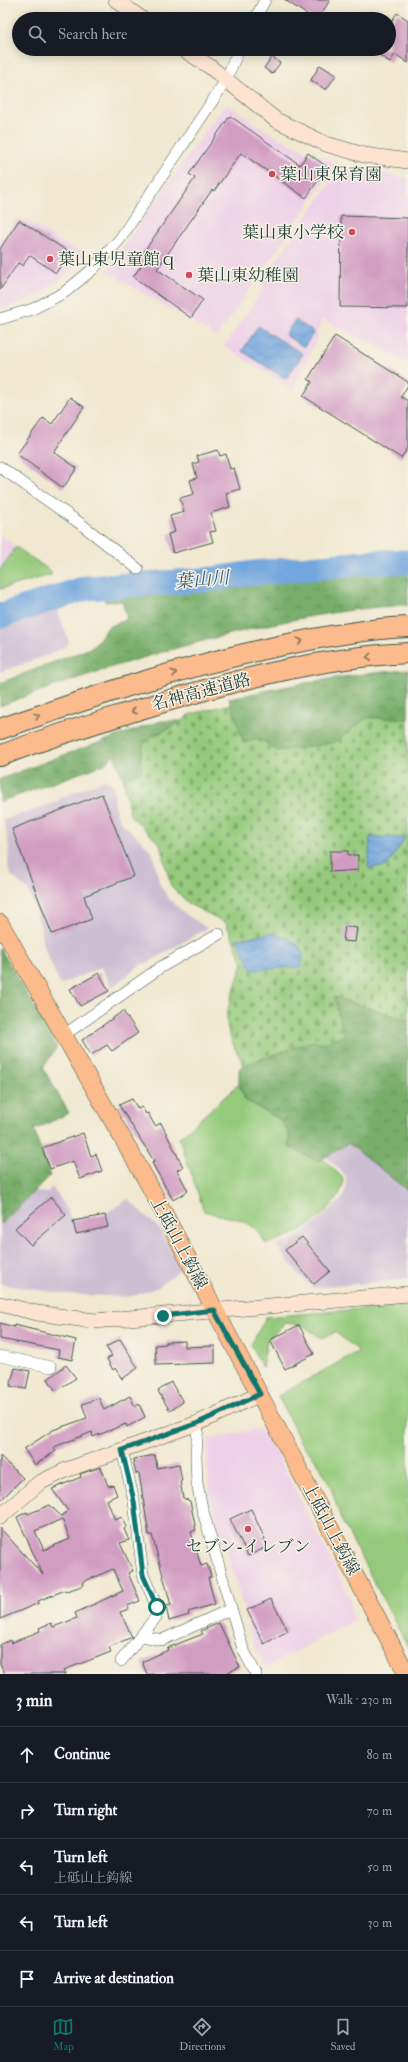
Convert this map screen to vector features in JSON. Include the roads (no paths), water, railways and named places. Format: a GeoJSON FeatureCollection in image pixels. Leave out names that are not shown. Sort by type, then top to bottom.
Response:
{"type":"FeatureCollection","features":[{"type":"Feature","properties":{"kind":"highway","name":"名神高速道路"},"geometry":{"type":"LineString","coordinates":[[0,729],[89,698],[244,653],[316,638],[408,627]]}},
{"type":"Feature","properties":{"kind":"highway","name":"名神高速道路"},"geometry":{"type":"LineString","coordinates":[[0,756],[102,720],[250,678],[320,664],[408,653]]}},
{"type":"Feature","properties":{"kind":"main road","name":"上砥山上鈎線"},"geometry":{"type":"LineString","coordinates":[[0,923],[148,1183],[407,1674]]}},
{"type":"Feature","properties":{"kind":"street"},"geometry":{"type":"LineString","coordinates":[[116,0],[132,12]]}},
{"type":"Feature","properties":{"kind":"street"},"geometry":{"type":"LineString","coordinates":[[259,12],[265,0]]}},
{"type":"Feature","properties":{"kind":"street"},"geometry":{"type":"LineString","coordinates":[[192,56],[226,80],[276,120],[326,144],[364,154],[408,161]]}},
{"type":"Feature","properties":{"kind":"street"},"geometry":{"type":"LineString","coordinates":[[0,319],[33,309],[65,292],[94,269],[120,239],[226,80],[236,56]]}},
{"type":"Feature","properties":{"kind":"street"},"geometry":{"type":"LineString","coordinates":[[0,467],[81,524],[138,569]]}},
{"type":"Feature","properties":{"kind":"street"},"geometry":{"type":"LineString","coordinates":[[64,1035],[161,967],[219,934]]}},
{"type":"Feature","properties":{"kind":"street"},"geometry":{"type":"LineString","coordinates":[[0,1304],[37,1313],[94,1321],[408,1294]]}},
{"type":"Feature","properties":{"kind":"street"},"geometry":{"type":"LineString","coordinates":[[0,1356],[51,1367]]}},
{"type":"Feature","properties":{"kind":"street"},"geometry":{"type":"LineString","coordinates":[[0,1517],[39,1483],[66,1470],[198,1423],[260,1394]]}},
{"type":"Feature","properties":{"kind":"street"},"geometry":{"type":"LineString","coordinates":[[198,1423],[196,1456],[200,1502],[243,1649],[256,1674]]}},
{"type":"Feature","properties":{"kind":"street"},"geometry":{"type":"LineString","coordinates":[[121,1661],[156,1617],[157,1607],[143,1575],[134,1501],[122,1450]]}},
{"type":"Feature","properties":{"kind":"street"},"geometry":{"type":"LineString","coordinates":[[142,1636],[162,1640],[231,1609]]}},
{"type":"Feature","properties":{"kind":"water"},"geometry":{"type":"Polygon","coordinates":[[[295,320],[314,332],[304,347],[285,335],[295,320]]]}},
{"type":"Feature","properties":{"kind":"water"},"geometry":{"type":"Polygon","coordinates":[[[258,326],[303,354],[286,379],[242,351],[258,326]]]}},
{"type":"Feature","properties":{"kind":"water"},"geometry":{"type":"Polygon","coordinates":[[[370,837],[405,838],[387,866],[368,868],[370,837]]]}},
{"type":"Feature","properties":{"kind":"water"},"geometry":{"type":"Polygon","coordinates":[[[271,933],[289,939],[300,947],[303,954],[301,967],[252,970],[237,939],[271,933]]]}},
{"type":"Feature","properties":{"kind":"waterway","name":"葉山川"},"geometry":{"type":"LineString","coordinates":[[0,616],[86,588],[206,580],[253,573],[377,562],[408,562]]}},
{"type":"Feature","properties":{"kind":"place","name":"葉山東保育園"},"geometry":{"type":"Point","coordinates":[272,174]}},
{"type":"Feature","properties":{"kind":"place","name":"葉山東小学校"},"geometry":{"type":"Point","coordinates":[352,232]}},
{"type":"Feature","properties":{"kind":"place","name":"葉山東児童館ｑ"},"geometry":{"type":"Point","coordinates":[50,259]}},
{"type":"Feature","properties":{"kind":"place","name":"葉山東幼稚園"},"geometry":{"type":"Point","coordinates":[189,275]}},
{"type":"Feature","properties":{"kind":"place","name":"セブン-イレブン"},"geometry":{"type":"Point","coordinates":[248,1529]}}]}
